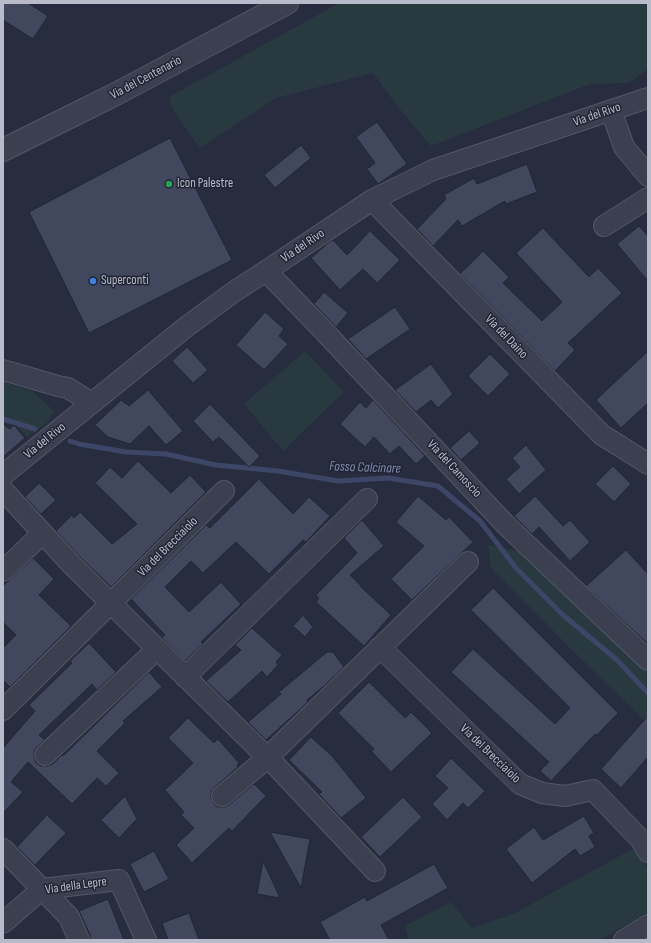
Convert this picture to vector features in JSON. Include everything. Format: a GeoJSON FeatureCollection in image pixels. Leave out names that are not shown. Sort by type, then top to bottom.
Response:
{"type":"FeatureCollection","features":[{"type":"Feature","properties":{"kind":"street","name":"Via del Centenario"},"geometry":{"type":"LineString","coordinates":[[3,150],[114,95],[287,3]]}},
{"type":"Feature","properties":{"kind":"street","name":"Via del Rivo"},"geometry":{"type":"LineString","coordinates":[[3,475],[186,327],[235,291],[372,200],[433,170],[648,98]]}},
{"type":"Feature","properties":{"kind":"street"},"geometry":{"type":"LineString","coordinates":[[611,110],[624,147],[648,176]]}},
{"type":"Feature","properties":{"kind":"street"},"geometry":{"type":"LineString","coordinates":[[604,226],[648,198]]}},
{"type":"Feature","properties":{"kind":"street","name":"Via del Daino"},"geometry":{"type":"LineString","coordinates":[[372,200],[602,435],[648,464]]}},
{"type":"Feature","properties":{"kind":"street","name":"Via del Camoscio"},"geometry":{"type":"LineString","coordinates":[[266,271],[506,525],[648,660]]}},
{"type":"Feature","properties":{"kind":"street"},"geometry":{"type":"LineString","coordinates":[[3,370],[68,388],[92,403]]}},
{"type":"Feature","properties":{"kind":"street"},"geometry":{"type":"LineString","coordinates":[[3,490],[72,565],[266,758],[375,871]]}},
{"type":"Feature","properties":{"kind":"street","name":"Via del Brecciaiolo"},"geometry":{"type":"LineString","coordinates":[[3,710],[224,491]]}},
{"type":"Feature","properties":{"kind":"street"},"geometry":{"type":"LineString","coordinates":[[185,677],[367,499]]}},
{"type":"Feature","properties":{"kind":"street"},"geometry":{"type":"LineString","coordinates":[[3,571],[43,533]]}},
{"type":"Feature","properties":{"kind":"street"},"geometry":{"type":"LineString","coordinates":[[222,796],[266,758],[468,562]]}},
{"type":"Feature","properties":{"kind":"street","name":"Via del Brecciaiolo"},"geometry":{"type":"LineString","coordinates":[[380,647],[520,784],[542,793],[565,796],[593,790],[641,840],[648,852]]}},
{"type":"Feature","properties":{"kind":"street"},"geometry":{"type":"LineString","coordinates":[[45,755],[157,649]]}},
{"type":"Feature","properties":{"kind":"street"},"geometry":{"type":"LineString","coordinates":[[3,849],[69,917],[79,940]]}},
{"type":"Feature","properties":{"kind":"street","name":"Via della Lepre"},"geometry":{"type":"LineString","coordinates":[[3,923],[42,889],[120,880],[146,940]]}},
{"type":"Feature","properties":{"kind":"street"},"geometry":{"type":"LineString","coordinates":[[624,940],[646,930]]}},
{"type":"Feature","properties":{"kind":"shaded area"},"geometry":{"type":"Polygon","coordinates":[[[339,3],[648,3],[648,69],[629,83],[590,84],[431,146],[398,107],[373,73],[276,98],[200,148],[173,110],[169,97],[339,3]]]}},
{"type":"Feature","properties":{"kind":"shaded area"},"geometry":{"type":"Polygon","coordinates":[[[305,351],[344,392],[283,451],[244,404],[305,351]]]}},
{"type":"Feature","properties":{"kind":"shaded area"},"geometry":{"type":"Polygon","coordinates":[[[3,382],[32,391],[54,411],[48,422],[27,437],[12,423],[3,422],[3,382]]]}},
{"type":"Feature","properties":{"kind":"shaded area"},"geometry":{"type":"Polygon","coordinates":[[[488,545],[518,551],[648,671],[648,724],[491,568],[488,545]]]}},
{"type":"Feature","properties":{"kind":"shaded area"},"geometry":{"type":"Polygon","coordinates":[[[634,848],[648,869],[648,912],[600,940],[409,940],[405,926],[451,902],[472,928],[515,913],[634,848]]]}},
{"type":"Feature","properties":{"kind":"building"},"geometry":{"type":"Polygon","coordinates":[[[3,3],[28,3],[48,16],[33,39],[3,20],[3,3]]]}},
{"type":"Feature","properties":{"kind":"building"},"geometry":{"type":"Polygon","coordinates":[[[377,122],[407,164],[378,184],[367,169],[375,163],[356,137],[377,122]]]}},
{"type":"Feature","properties":{"kind":"building"},"geometry":{"type":"Polygon","coordinates":[[[170,138],[232,260],[89,333],[29,212],[170,138]]]}},
{"type":"Feature","properties":{"kind":"building"},"geometry":{"type":"Polygon","coordinates":[[[301,145],[311,158],[275,188],[264,175],[301,145]]]}},
{"type":"Feature","properties":{"kind":"building"},"geometry":{"type":"Polygon","coordinates":[[[527,164],[537,192],[506,204],[505,201],[462,226],[458,220],[433,246],[417,229],[446,199],[444,195],[474,178],[477,184],[527,164]]]}},
{"type":"Feature","properties":{"kind":"building"},"geometry":{"type":"Polygon","coordinates":[[[639,226],[648,236],[648,281],[617,244],[639,226]]]}},
{"type":"Feature","properties":{"kind":"building"},"geometry":{"type":"Polygon","coordinates":[[[543,228],[589,277],[598,268],[622,293],[568,343],[575,350],[555,371],[460,274],[483,251],[509,277],[503,283],[542,321],[562,302],[516,253],[543,228]]]}},
{"type":"Feature","properties":{"kind":"building"},"geometry":{"type":"Polygon","coordinates":[[[370,231],[400,260],[377,283],[363,269],[340,290],[311,258],[333,240],[347,255],[370,231]]]}},
{"type":"Feature","properties":{"kind":"building"},"geometry":{"type":"Polygon","coordinates":[[[324,292],[348,313],[336,327],[314,304],[324,292]]]}},
{"type":"Feature","properties":{"kind":"building"},"geometry":{"type":"Polygon","coordinates":[[[395,307],[410,329],[366,359],[348,339],[395,307]]]}},
{"type":"Feature","properties":{"kind":"building"},"geometry":{"type":"Polygon","coordinates":[[[265,312],[284,329],[279,336],[288,344],[264,370],[236,345],[265,312]]]}},
{"type":"Feature","properties":{"kind":"building"},"geometry":{"type":"Polygon","coordinates":[[[187,347],[208,370],[193,383],[172,361],[187,347]]]}},
{"type":"Feature","properties":{"kind":"building"},"geometry":{"type":"Polygon","coordinates":[[[648,351],[648,403],[621,428],[596,400],[648,351]]]}},
{"type":"Feature","properties":{"kind":"building"},"geometry":{"type":"Polygon","coordinates":[[[490,354],[510,374],[488,396],[468,376],[490,354]]]}},
{"type":"Feature","properties":{"kind":"building"},"geometry":{"type":"Polygon","coordinates":[[[431,364],[453,394],[438,408],[431,400],[416,412],[395,390],[431,364]]]}},
{"type":"Feature","properties":{"kind":"building"},"geometry":{"type":"Polygon","coordinates":[[[148,390],[183,431],[166,445],[149,426],[130,444],[108,437],[95,425],[121,400],[129,406],[148,390]]]}},
{"type":"Feature","properties":{"kind":"building"},"geometry":{"type":"Polygon","coordinates":[[[373,400],[425,456],[416,464],[399,446],[390,454],[374,437],[365,447],[340,424],[360,402],[366,408],[373,400]]]}},
{"type":"Feature","properties":{"kind":"building"},"geometry":{"type":"Polygon","coordinates":[[[210,404],[260,456],[249,467],[219,437],[213,442],[193,421],[210,404]]]}},
{"type":"Feature","properties":{"kind":"building"},"geometry":{"type":"Polygon","coordinates":[[[3,424],[10,429],[14,425],[25,438],[3,457],[3,424]]]}},
{"type":"Feature","properties":{"kind":"building"},"geometry":{"type":"Polygon","coordinates":[[[469,431],[480,443],[461,460],[450,448],[469,431]]]}},
{"type":"Feature","properties":{"kind":"building"},"geometry":{"type":"Polygon","coordinates":[[[526,445],[546,470],[519,494],[506,479],[520,467],[512,458],[526,445]]]}},
{"type":"Feature","properties":{"kind":"building"},"geometry":{"type":"Polygon","coordinates":[[[138,461],[171,493],[190,475],[206,492],[111,587],[56,531],[72,515],[74,518],[80,512],[112,544],[137,524],[95,483],[110,467],[122,478],[138,461]]]}},
{"type":"Feature","properties":{"kind":"building"},"geometry":{"type":"Polygon","coordinates":[[[613,466],[631,484],[614,502],[595,484],[613,466]]]}},
{"type":"Feature","properties":{"kind":"building"},"geometry":{"type":"Polygon","coordinates":[[[259,479],[293,514],[309,497],[330,516],[306,542],[303,540],[269,574],[236,542],[203,573],[191,561],[165,587],[189,612],[221,582],[241,604],[201,642],[203,644],[185,661],[162,638],[165,635],[131,599],[206,525],[210,528],[259,479]]]}},
{"type":"Feature","properties":{"kind":"building"},"geometry":{"type":"Polygon","coordinates":[[[39,483],[56,500],[41,514],[25,497],[39,483]]]}},
{"type":"Feature","properties":{"kind":"building"},"geometry":{"type":"Polygon","coordinates":[[[418,496],[446,520],[449,517],[473,542],[412,600],[391,579],[424,546],[396,522],[418,496]]]}},
{"type":"Feature","properties":{"kind":"building"},"geometry":{"type":"Polygon","coordinates":[[[535,496],[563,526],[570,520],[590,542],[570,561],[539,527],[532,534],[514,516],[535,496]]]}},
{"type":"Feature","properties":{"kind":"building"},"geometry":{"type":"Polygon","coordinates":[[[362,520],[384,546],[350,575],[391,615],[364,646],[316,602],[319,598],[316,595],[357,553],[344,538],[362,520]]]}},
{"type":"Feature","properties":{"kind":"building"},"geometry":{"type":"Polygon","coordinates":[[[626,550],[648,574],[648,644],[586,586],[626,550]]]}},
{"type":"Feature","properties":{"kind":"building"},"geometry":{"type":"Polygon","coordinates":[[[33,558],[54,579],[39,595],[71,626],[10,687],[3,680],[3,648],[16,635],[3,622],[3,586],[33,558]]]}},
{"type":"Feature","properties":{"kind":"building"},"geometry":{"type":"Polygon","coordinates":[[[493,588],[618,713],[597,735],[595,734],[551,781],[540,771],[549,762],[451,672],[473,649],[555,724],[570,708],[471,610],[493,588]]]}},
{"type":"Feature","properties":{"kind":"building"},"geometry":{"type":"Polygon","coordinates":[[[303,615],[313,627],[305,637],[293,626],[303,615]]]}},
{"type":"Feature","properties":{"kind":"building"},"geometry":{"type":"Polygon","coordinates":[[[252,628],[282,655],[276,662],[278,665],[267,677],[262,671],[228,702],[206,681],[241,650],[235,645],[252,628]]]}},
{"type":"Feature","properties":{"kind":"building"},"geometry":{"type":"Polygon","coordinates":[[[89,643],[116,672],[97,690],[92,684],[39,735],[45,740],[34,751],[34,757],[36,763],[41,766],[53,764],[149,672],[162,687],[123,721],[125,723],[97,751],[119,773],[106,786],[97,778],[72,804],[28,762],[11,782],[23,792],[3,813],[3,748],[35,711],[29,705],[72,663],[70,661],[89,643]]]}},
{"type":"Feature","properties":{"kind":"building"},"geometry":{"type":"Polygon","coordinates":[[[327,652],[333,652],[344,667],[266,740],[248,722],[281,694],[279,692],[327,652]]]}},
{"type":"Feature","properties":{"kind":"building"},"geometry":{"type":"Polygon","coordinates":[[[369,682],[405,718],[411,712],[432,733],[391,772],[371,751],[374,749],[338,713],[369,682]]]}},
{"type":"Feature","properties":{"kind":"building"},"geometry":{"type":"Polygon","coordinates":[[[648,716],[648,757],[621,788],[601,769],[648,716]]]}},
{"type":"Feature","properties":{"kind":"building"},"geometry":{"type":"Polygon","coordinates":[[[188,718],[214,743],[218,739],[239,763],[237,766],[238,767],[211,792],[211,798],[214,804],[218,807],[229,805],[254,784],[266,796],[232,831],[229,828],[192,863],[176,845],[194,828],[181,815],[184,812],[165,790],[193,763],[168,738],[188,718]]]}},
{"type":"Feature","properties":{"kind":"building"},"geometry":{"type":"Polygon","coordinates":[[[311,737],[332,756],[366,798],[341,818],[319,794],[322,792],[289,760],[311,737]]]}},
{"type":"Feature","properties":{"kind":"building"},"geometry":{"type":"Polygon","coordinates":[[[451,758],[485,791],[468,808],[463,803],[447,820],[432,804],[448,788],[435,776],[451,758]]]}},
{"type":"Feature","properties":{"kind":"building"},"geometry":{"type":"Polygon","coordinates":[[[125,796],[137,819],[119,838],[101,820],[125,796]]]}},
{"type":"Feature","properties":{"kind":"building"},"geometry":{"type":"Polygon","coordinates":[[[403,797],[422,817],[380,857],[361,837],[403,797]]]}},
{"type":"Feature","properties":{"kind":"building"},"geometry":{"type":"Polygon","coordinates":[[[47,815],[66,833],[35,865],[17,847],[47,815]]]}},
{"type":"Feature","properties":{"kind":"building"},"geometry":{"type":"Polygon","coordinates":[[[584,816],[594,833],[589,836],[595,847],[580,856],[575,849],[532,883],[506,849],[534,827],[543,840],[584,816]]]}},
{"type":"Feature","properties":{"kind":"building"},"geometry":{"type":"Polygon","coordinates":[[[270,832],[310,839],[301,888],[270,832]]]}},
{"type":"Feature","properties":{"kind":"building"},"geometry":{"type":"Polygon","coordinates":[[[154,851],[169,879],[144,892],[130,864],[154,851]]]}},
{"type":"Feature","properties":{"kind":"building"},"geometry":{"type":"Polygon","coordinates":[[[263,861],[280,898],[257,894],[263,861]]]}},
{"type":"Feature","properties":{"kind":"building"},"geometry":{"type":"Polygon","coordinates":[[[434,864],[448,888],[381,925],[389,940],[330,940],[320,922],[365,897],[367,901],[434,864]]]}},
{"type":"Feature","properties":{"kind":"building"},"geometry":{"type":"Polygon","coordinates":[[[108,899],[124,940],[90,940],[90,935],[79,911],[108,899]]]}},
{"type":"Feature","properties":{"kind":"building"},"geometry":{"type":"Polygon","coordinates":[[[189,913],[199,940],[168,940],[162,923],[189,913]]]}},
{"type":"Feature","properties":{"kind":"waterway","name":"Fosso Calcinare"},"geometry":{"type":"LineString","coordinates":[[3,419],[35,429]]}},
{"type":"Feature","properties":{"kind":"waterway","name":"Fosso Calcinare"},"geometry":{"type":"LineString","coordinates":[[70,441],[79,444],[126,452],[166,454],[216,465],[278,471],[338,481],[388,478],[438,486],[480,521],[516,568],[563,615],[617,660],[648,693]]}},
{"type":"Feature","properties":{"kind":"place","name":"Icon Palestre"},"geometry":{"type":"Point","coordinates":[169,184]}},
{"type":"Feature","properties":{"kind":"place","name":"Superconti"},"geometry":{"type":"Point","coordinates":[93,281]}}]}
